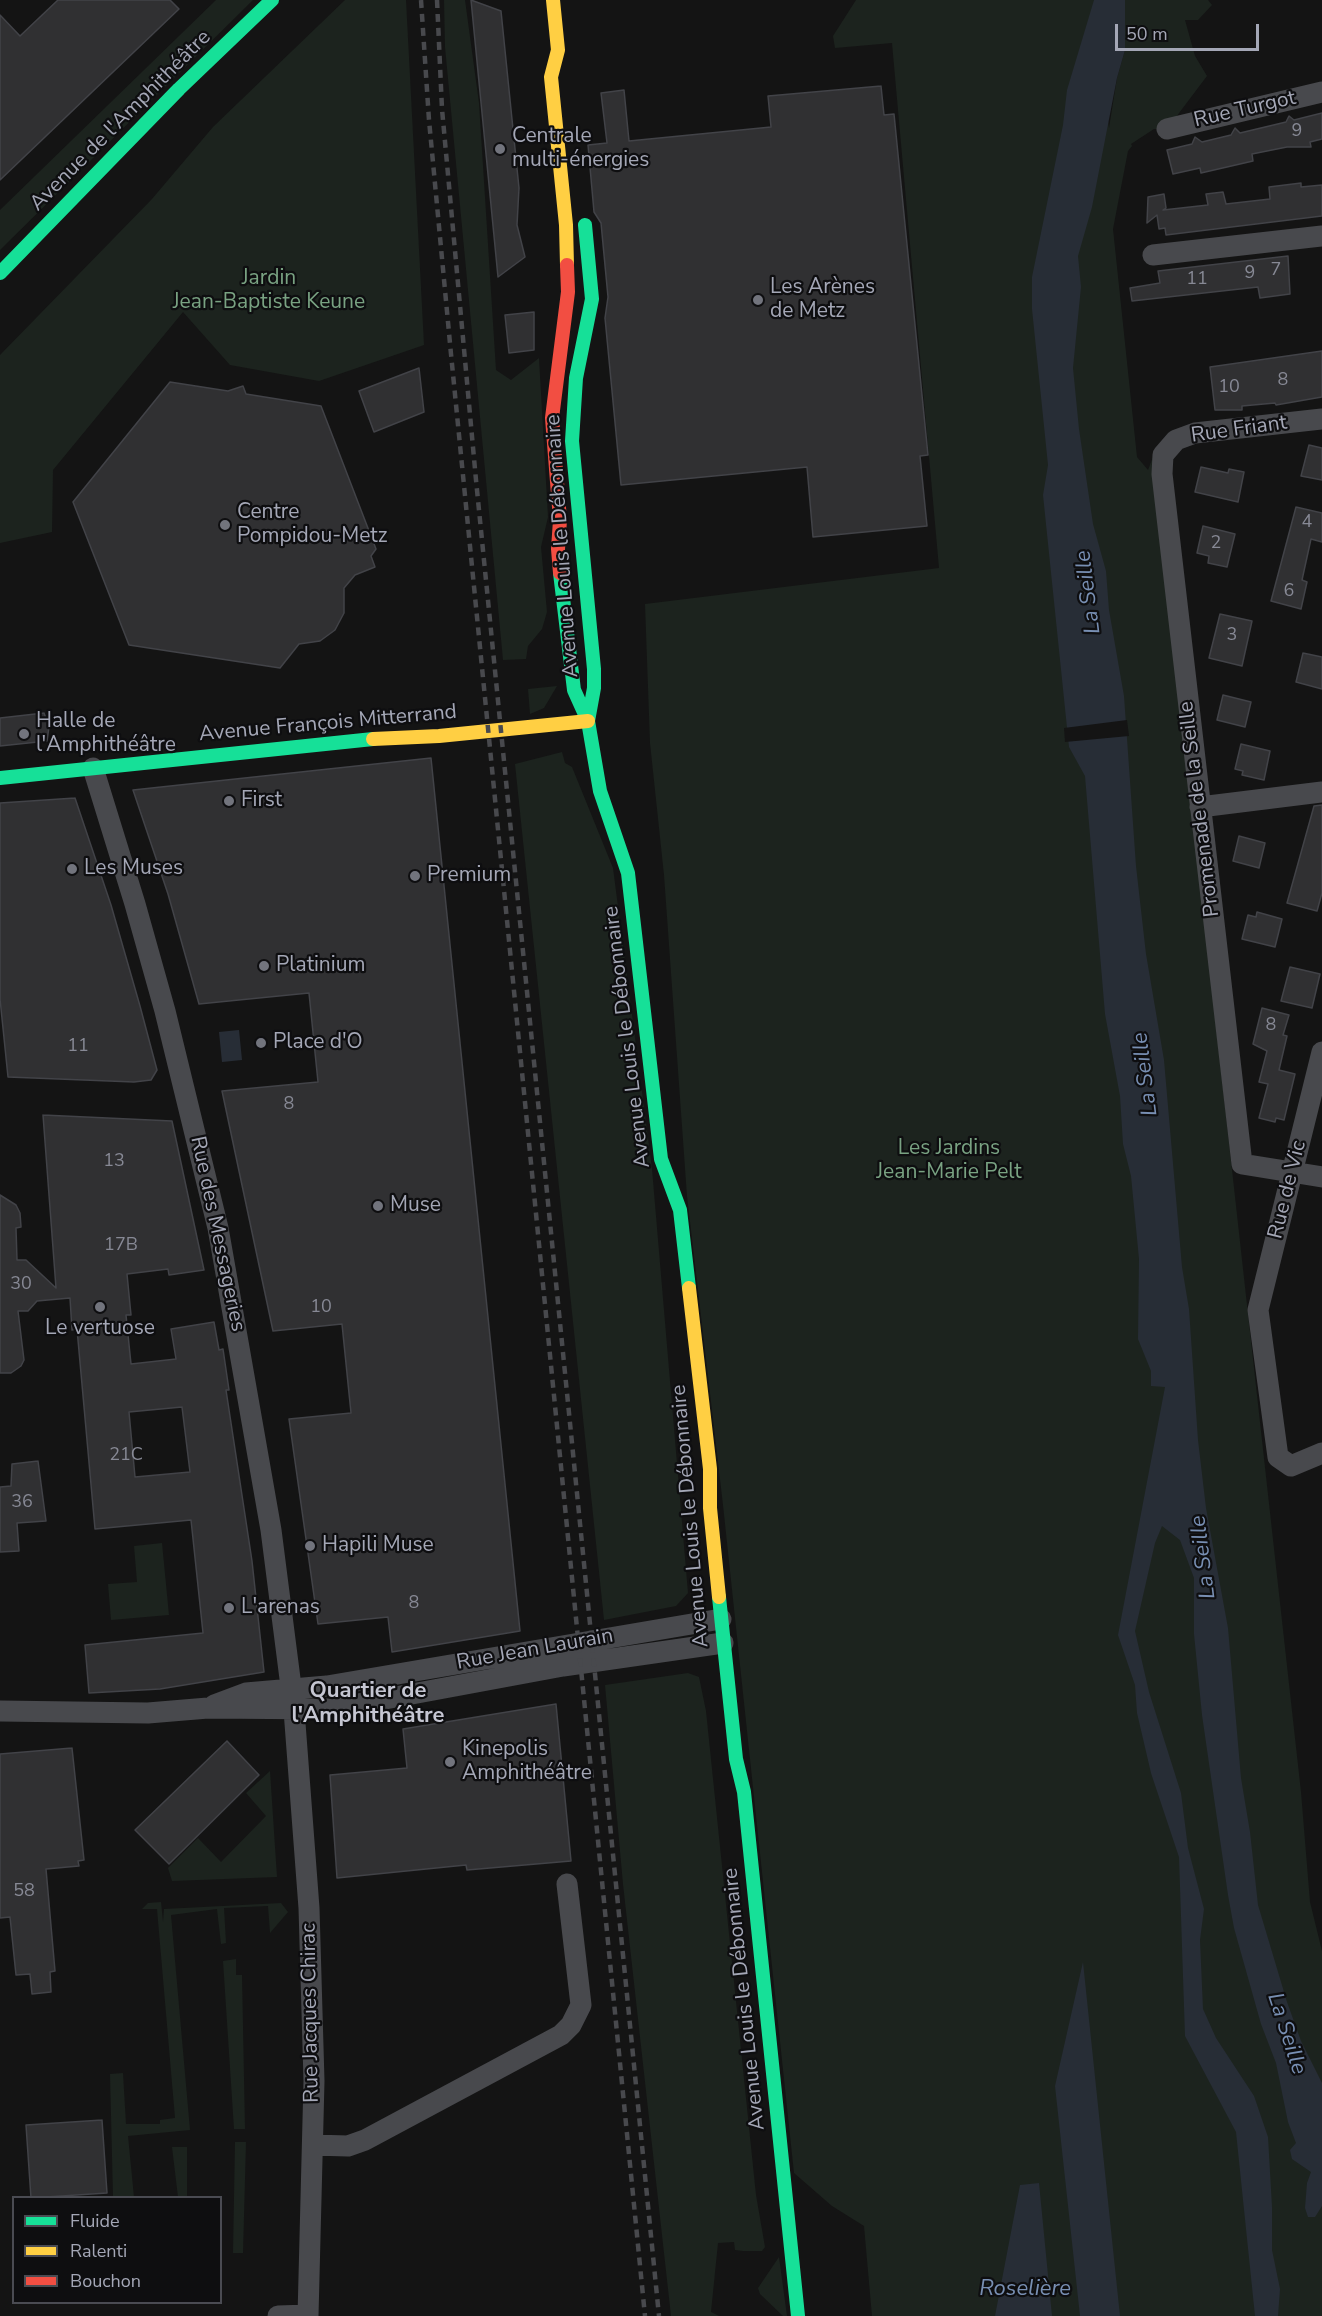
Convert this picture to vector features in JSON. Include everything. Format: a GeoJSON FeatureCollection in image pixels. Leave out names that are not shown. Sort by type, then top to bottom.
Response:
{"type":"FeatureCollection","features":[{"type":"Feature","properties":{"kind":"street","name":"Avenue de l'Amphithéâtre"},"geometry":{"type":"LineString","coordinates":[[0,273],[179,89],[272,0]]}},
{"type":"Feature","properties":{"kind":"street","name":"Avenue Louis le Débonnaire"},"geometry":{"type":"LineString","coordinates":[[553,0],[558,50],[566,67]]}},
{"type":"Feature","properties":{"kind":"street","name":"Avenue Louis le Débonnaire"},"geometry":{"type":"LineString","coordinates":[[558,50],[551,77],[566,225],[568,292],[552,418],[560,520],[558,549],[574,690],[588,721],[600,791],[630,880],[661,1160],[680,1210],[684,1232],[692,1330],[710,1469],[710,1508],[723,1643],[736,1759],[744,1792],[798,2316]]}},
{"type":"Feature","properties":{"kind":"street","name":"Rue Turgot"},"geometry":{"type":"LineString","coordinates":[[1167,129],[1322,92]]}},
{"type":"Feature","properties":{"kind":"street","name":"Avenue Louis le Débonnaire"},"geometry":{"type":"LineString","coordinates":[[583,205],[591,299],[576,378],[572,441],[594,669],[594,688],[588,721]]}},
{"type":"Feature","properties":{"kind":"street"},"geometry":{"type":"LineString","coordinates":[[1152,255],[1322,236]]}},
{"type":"Feature","properties":{"kind":"street","name":"Rue Friant"},"geometry":{"type":"LineString","coordinates":[[1163,454],[1176,440],[1195,433],[1322,419]]}},
{"type":"Feature","properties":{"kind":"street","name":"Promenade de la Seille"},"geometry":{"type":"LineString","coordinates":[[1163,454],[1162,485],[1242,1164],[1293,1171]]}},
{"type":"Feature","properties":{"kind":"street","name":"Avenue François Mitterrand"},"geometry":{"type":"LineString","coordinates":[[0,778],[397,736],[439,736],[588,721]]}},
{"type":"Feature","properties":{"kind":"street","name":"Rue des Messageries"},"geometry":{"type":"LineString","coordinates":[[93,768],[162,1000],[218,1228],[270,1519],[293,1700]]}},
{"type":"Feature","properties":{"kind":"street"},"geometry":{"type":"LineString","coordinates":[[1200,807],[1322,792]]}},
{"type":"Feature","properties":{"kind":"street","name":"Rue de Vic"},"geometry":{"type":"LineString","coordinates":[[1322,1052],[1258,1310],[1278,1457],[1291,1466],[1322,1453]]}},
{"type":"Feature","properties":{"kind":"street"},"geometry":{"type":"LineString","coordinates":[[1293,1171],[1322,1177]]}},
{"type":"Feature","properties":{"kind":"street","name":"Rue Jean Laurain"},"geometry":{"type":"LineString","coordinates":[[293,1700],[343,1683],[721,1619]]}},
{"type":"Feature","properties":{"kind":"street","name":"Rue Jean Laurain"},"geometry":{"type":"LineString","coordinates":[[0,1711],[148,1713],[208,1707],[246,1693],[293,1700],[331,1709],[563,1666],[723,1643]]}},
{"type":"Feature","properties":{"kind":"street","name":"Rue Jacques Chirac"},"geometry":{"type":"LineString","coordinates":[[293,1700],[309,1918],[313,2145],[308,2315]]}},
{"type":"Feature","properties":{"kind":"street"},"geometry":{"type":"LineString","coordinates":[[313,2145],[348,2146],[365,2140],[561,2035],[571,2025],[581,2005],[567,1884]]}},
{"type":"Feature","properties":{"kind":"street"},"geometry":{"type":"LineString","coordinates":[[278,2316],[308,2315]]}},
{"type":"Feature","properties":{"kind":"green space"},"geometry":{"type":"Polygon","coordinates":[[[216,0],[253,0],[0,250],[0,210],[216,0]]]}},
{"type":"Feature","properties":{"kind":"green space","name":"Jardin Jean-Baptiste Keune"},"geometry":{"type":"Polygon","coordinates":[[[345,0],[406,0],[424,345],[319,381],[230,365],[183,312],[53,470],[52,532],[0,543],[0,355],[152,199],[213,127],[345,0]]]}},
{"type":"Feature","properties":{"kind":"green space"},"geometry":{"type":"Polygon","coordinates":[[[444,0],[465,0],[479,103],[496,370],[511,380],[539,358],[548,517],[541,547],[547,612],[542,629],[528,646],[526,659],[503,660],[445,47],[444,0]]]}},
{"type":"Feature","properties":{"kind":"green space","name":"Les Jardins Jean-Marie Pelt"},"geometry":{"type":"Polygon","coordinates":[[[856,0],[1094,0],[1109,128],[1117,78],[1125,50],[1125,0],[1208,0],[1212,5],[1198,20],[1185,20],[1195,56],[1207,76],[1167,129],[1154,129],[1131,144],[1113,229],[1137,457],[1148,470],[1153,457],[1301,1792],[1310,1902],[1322,1951],[1322,2316],[872,2316],[864,2226],[832,2206],[794,2173],[723,1505],[687,1196],[664,875],[650,743],[645,604],[939,568],[892,43],[835,48],[833,36],[856,0]]]}},
{"type":"Feature","properties":{"kind":"green space"},"geometry":{"type":"Polygon","coordinates":[[[557,686],[544,708],[530,714],[528,689],[557,686]]]}},
{"type":"Feature","properties":{"kind":"green space"},"geometry":{"type":"Polygon","coordinates":[[[562,752],[565,763],[572,767],[613,868],[652,1169],[688,1593],[676,1606],[604,1620],[515,764],[562,752]]]}},
{"type":"Feature","properties":{"kind":"green space"},"geometry":{"type":"Polygon","coordinates":[[[162,1543],[169,1615],[111,1620],[108,1584],[137,1582],[134,1546],[162,1543]]]}},
{"type":"Feature","properties":{"kind":"green space"},"geometry":{"type":"Polygon","coordinates":[[[688,1673],[699,1677],[706,1711],[756,2195],[765,2247],[762,2251],[743,2251],[735,2250],[734,2242],[718,2243],[711,2312],[719,2316],[671,2316],[623,1884],[605,1685],[688,1673]]]}},
{"type":"Feature","properties":{"kind":"green space"},"geometry":{"type":"Polygon","coordinates":[[[270,1771],[277,1877],[172,1881],[168,1868],[198,1838],[221,1862],[266,1816],[246,1793],[270,1771]]]}},
{"type":"Feature","properties":{"kind":"green space"},"geometry":{"type":"Polygon","coordinates":[[[161,1902],[163,1922],[164,1909],[281,1903],[288,1912],[270,1933],[268,1906],[224,1908],[226,1943],[221,1944],[217,1909],[171,1915],[190,2130],[128,2136],[134,2196],[113,2196],[110,2074],[123,2073],[126,2124],[160,2124],[160,2120],[175,2118],[157,1909],[142,1909],[148,1903],[161,1902]]]}},
{"type":"Feature","properties":{"kind":"green space"},"geometry":{"type":"Polygon","coordinates":[[[236,1959],[236,1975],[242,1975],[245,2129],[234,2129],[223,1961],[236,1959]]]}},
{"type":"Feature","properties":{"kind":"green space"},"geometry":{"type":"Polygon","coordinates":[[[235,2142],[246,2142],[243,2253],[233,2253],[235,2142]]]}},
{"type":"Feature","properties":{"kind":"green space"},"geometry":{"type":"Polygon","coordinates":[[[172,2147],[187,2147],[187,2196],[178,2196],[172,2147]]]}},
{"type":"Feature","properties":{"kind":"green space"},"geometry":{"type":"Polygon","coordinates":[[[779,2257],[787,2316],[783,2316],[760,2294],[758,2288],[779,2257]]]}},
{"type":"Feature","properties":{"kind":"water","name":"La Seille"},"geometry":{"type":"Polygon","coordinates":[[[1094,0],[1125,0],[1125,50],[1117,78],[1092,207],[1078,256],[1081,287],[1073,368],[1079,429],[1093,524],[1106,571],[1109,610],[1124,696],[1136,866],[1146,954],[1164,1060],[1182,1267],[1189,1309],[1198,1440],[1206,1508],[1228,1628],[1241,1778],[1258,1905],[1301,2041],[1322,2083],[1322,2206],[1315,2217],[1308,2217],[1305,2208],[1307,2183],[1311,2172],[1292,2159],[1290,2150],[1296,2143],[1288,2122],[1276,2063],[1261,2024],[1234,1928],[1202,1715],[1194,1634],[1194,1578],[1180,1540],[1162,1526],[1155,1543],[1135,1631],[1149,1692],[1181,1793],[1188,1848],[1204,1909],[1200,1940],[1203,2009],[1216,2038],[1254,2096],[1268,2137],[1272,2250],[1280,2289],[1278,2316],[1255,2316],[1236,2132],[1185,2036],[1179,1857],[1151,1773],[1137,1713],[1135,1685],[1118,1635],[1165,1387],[1151,1386],[1151,1371],[1138,1339],[1139,1259],[1131,1176],[1123,1144],[1120,1096],[1105,1014],[1085,776],[1069,747],[1043,495],[1048,465],[1032,309],[1032,277],[1063,125],[1067,90],[1094,0]]]}},
{"type":"Feature","properties":{"kind":"water"},"geometry":{"type":"Polygon","coordinates":[[[239,1030],[242,1060],[222,1062],[219,1032],[239,1030]]]}},
{"type":"Feature","properties":{"kind":"water"},"geometry":{"type":"Polygon","coordinates":[[[1083,1962],[1120,2316],[1080,2316],[1055,2086],[1083,1962]]]}},
{"type":"Feature","properties":{"kind":"water","name":"Roselière"},"geometry":{"type":"Polygon","coordinates":[[[1039,2183],[1052,2316],[995,2316],[1020,2185],[1039,2183]]]}},
{"type":"Feature","properties":{"kind":"pier"},"geometry":{"type":"Polygon","coordinates":[[[1127,720],[1129,736],[1065,742],[1064,728],[1127,720]]]}},
{"type":"Feature","properties":{"kind":"building"},"geometry":{"type":"Polygon","coordinates":[[[58,0],[170,0],[179,9],[0,180],[0,15],[20,36],[58,0]]]}},
{"type":"Feature","properties":{"kind":"building","name":"Centrale multi-énergies"},"geometry":{"type":"Polygon","coordinates":[[[471,0],[501,11],[519,188],[517,225],[525,257],[498,277],[471,0]]]}},
{"type":"Feature","properties":{"kind":"building","name":"Les Arènes de Metz"},"geometry":{"type":"Polygon","coordinates":[[[881,86],[884,115],[894,114],[928,455],[920,456],[927,526],[813,537],[807,467],[621,485],[605,318],[608,297],[601,223],[594,212],[588,145],[607,143],[601,93],[624,90],[629,141],[771,127],[768,96],[881,86]]]}},
{"type":"Feature","properties":{"kind":"building"},"geometry":{"type":"Polygon","coordinates":[[[1322,113],[1322,139],[1310,142],[1311,147],[1287,147],[1252,154],[1253,161],[1201,173],[1200,168],[1173,174],[1167,150],[1192,144],[1195,137],[1202,142],[1231,135],[1235,128],[1240,133],[1286,122],[1289,116],[1294,120],[1322,113]]]}},
{"type":"Feature","properties":{"kind":"building"},"geometry":{"type":"Polygon","coordinates":[[[1301,183],[1301,187],[1322,185],[1322,216],[1166,235],[1165,228],[1159,229],[1157,215],[1147,223],[1148,197],[1164,194],[1166,208],[1163,210],[1208,205],[1206,194],[1223,192],[1226,204],[1270,199],[1269,187],[1301,183]]]}},
{"type":"Feature","properties":{"kind":"building"},"geometry":{"type":"Polygon","coordinates":[[[1288,256],[1290,294],[1260,298],[1258,287],[1132,301],[1130,288],[1160,283],[1158,271],[1288,256]]]}},
{"type":"Feature","properties":{"kind":"building"},"geometry":{"type":"Polygon","coordinates":[[[534,312],[534,350],[509,353],[505,315],[534,312]]]}},
{"type":"Feature","properties":{"kind":"building"},"geometry":{"type":"Polygon","coordinates":[[[1322,351],[1322,397],[1276,405],[1275,403],[1242,406],[1242,410],[1215,410],[1210,367],[1322,351]]]}},
{"type":"Feature","properties":{"kind":"building"},"geometry":{"type":"Polygon","coordinates":[[[419,368],[424,412],[374,432],[359,391],[419,368]]]}},
{"type":"Feature","properties":{"kind":"building","name":"Centre Pompidou-Metz"},"geometry":{"type":"Polygon","coordinates":[[[170,382],[228,391],[243,386],[246,394],[321,406],[376,549],[371,556],[375,567],[355,575],[344,588],[344,613],[335,630],[320,641],[299,644],[280,668],[129,645],[73,502],[170,382]]]}},
{"type":"Feature","properties":{"kind":"building"},"geometry":{"type":"Polygon","coordinates":[[[1309,445],[1322,448],[1322,480],[1301,476],[1309,445]]]}},
{"type":"Feature","properties":{"kind":"building"},"geometry":{"type":"Polygon","coordinates":[[[1201,467],[1228,473],[1229,469],[1244,472],[1238,502],[1195,492],[1201,467]]]}},
{"type":"Feature","properties":{"kind":"building"},"geometry":{"type":"Polygon","coordinates":[[[1296,507],[1322,513],[1322,542],[1311,539],[1302,580],[1307,582],[1301,609],[1271,601],[1296,507]]]}},
{"type":"Feature","properties":{"kind":"building"},"geometry":{"type":"Polygon","coordinates":[[[1203,526],[1235,534],[1227,567],[1208,563],[1209,556],[1197,553],[1203,526]]]}},
{"type":"Feature","properties":{"kind":"building"},"geometry":{"type":"Polygon","coordinates":[[[1220,614],[1252,621],[1242,666],[1209,658],[1220,614]]]}},
{"type":"Feature","properties":{"kind":"building"},"geometry":{"type":"Polygon","coordinates":[[[1303,653],[1322,657],[1322,689],[1296,682],[1303,653]]]}},
{"type":"Feature","properties":{"kind":"building"},"geometry":{"type":"Polygon","coordinates":[[[1223,695],[1251,702],[1245,727],[1217,720],[1223,695]]]}},
{"type":"Feature","properties":{"kind":"building","name":"Halle de l'Amphithéâtre"},"geometry":{"type":"Polygon","coordinates":[[[44,713],[49,727],[47,741],[0,746],[0,718],[44,713]]]}},
{"type":"Feature","properties":{"kind":"building"},"geometry":{"type":"Polygon","coordinates":[[[1241,744],[1270,751],[1264,780],[1242,775],[1243,771],[1235,769],[1241,744]]]}},
{"type":"Feature","properties":{"kind":"building","name":"Muse"},"geometry":{"type":"Polygon","coordinates":[[[431,758],[520,1631],[392,1652],[388,1617],[318,1624],[289,1419],[351,1413],[342,1324],[273,1331],[222,1091],[318,1082],[309,993],[199,1004],[168,894],[133,790],[431,758]]]}},
{"type":"Feature","properties":{"kind":"building"},"geometry":{"type":"Polygon","coordinates":[[[75,798],[111,905],[140,1006],[157,1070],[151,1080],[134,1082],[8,1077],[0,999],[0,803],[75,798]]]}},
{"type":"Feature","properties":{"kind":"building"},"geometry":{"type":"Polygon","coordinates":[[[1322,805],[1322,893],[1317,911],[1287,903],[1314,806],[1322,805]]]}},
{"type":"Feature","properties":{"kind":"building"},"geometry":{"type":"Polygon","coordinates":[[[1239,836],[1265,843],[1259,868],[1233,861],[1239,836]]]}},
{"type":"Feature","properties":{"kind":"building"},"geometry":{"type":"Polygon","coordinates":[[[1257,912],[1282,919],[1275,947],[1242,939],[1248,915],[1256,917],[1257,912]]]}},
{"type":"Feature","properties":{"kind":"building"},"geometry":{"type":"Polygon","coordinates":[[[1290,967],[1320,974],[1312,1008],[1281,1001],[1290,967]]]}},
{"type":"Feature","properties":{"kind":"building"},"geometry":{"type":"Polygon","coordinates":[[[1262,1008],[1289,1015],[1283,1035],[1287,1036],[1279,1070],[1295,1074],[1284,1120],[1276,1118],[1275,1122],[1259,1118],[1268,1084],[1259,1082],[1267,1051],[1253,1044],[1262,1008]]]}},
{"type":"Feature","properties":{"kind":"building"},"geometry":{"type":"Polygon","coordinates":[[[43,1115],[172,1121],[204,1270],[169,1275],[168,1269],[127,1274],[131,1315],[126,1315],[131,1364],[176,1359],[171,1329],[214,1322],[219,1350],[223,1349],[229,1390],[226,1390],[252,1561],[264,1672],[160,1689],[89,1693],[85,1645],[203,1633],[191,1520],[95,1529],[77,1329],[72,1330],[70,1298],[37,1301],[28,1311],[18,1311],[24,1360],[21,1366],[11,1373],[0,1373],[0,1195],[16,1205],[20,1213],[21,1227],[16,1228],[17,1260],[26,1260],[56,1288],[43,1115]],[[182,1407],[129,1412],[135,1477],[190,1472],[182,1407]]]}},
{"type":"Feature","properties":{"kind":"building"},"geometry":{"type":"Polygon","coordinates":[[[38,1461],[46,1521],[17,1523],[19,1551],[0,1552],[0,1487],[11,1486],[12,1464],[38,1461]]]}},
{"type":"Feature","properties":{"kind":"building"},"geometry":{"type":"Polygon","coordinates":[[[556,1704],[571,1861],[467,1870],[466,1865],[337,1878],[330,1775],[407,1768],[403,1729],[556,1704]]]}},
{"type":"Feature","properties":{"kind":"building"},"geometry":{"type":"Polygon","coordinates":[[[227,1741],[259,1775],[169,1864],[135,1830],[227,1741]]]}},
{"type":"Feature","properties":{"kind":"building"},"geometry":{"type":"Polygon","coordinates":[[[72,1748],[84,1860],[78,1861],[79,1866],[46,1869],[55,1971],[50,1972],[51,1992],[32,1994],[30,1974],[16,1975],[10,1917],[0,1918],[0,1754],[72,1748]]]}},
{"type":"Feature","properties":{"kind":"building"},"geometry":{"type":"Polygon","coordinates":[[[102,2120],[107,2193],[31,2196],[26,2125],[102,2120]]]}},
{"type":"Feature","properties":{"kind":"railway"},"geometry":{"type":"LineString","coordinates":[[421,0],[429,120],[451,354],[645,2316]]}},
{"type":"Feature","properties":{"kind":"railway"},"geometry":{"type":"LineString","coordinates":[[437,0],[442,109],[476,480],[659,2316]]}},
{"type":"Feature","properties":{"kind":"traffic: fast"},"geometry":{"type":"LineString","coordinates":[[0,273],[179,89],[272,0]]}},
{"type":"Feature","properties":{"kind":"traffic: fast"},"geometry":{"type":"LineString","coordinates":[[585,225],[592,299],[576,378],[572,441],[594,669],[594,688],[588,721]]}},
{"type":"Feature","properties":{"kind":"traffic: fast"},"geometry":{"type":"LineString","coordinates":[[560,573],[574,690],[588,721],[600,791],[628,873],[661,1159],[680,1210],[689,1288]]}},
{"type":"Feature","properties":{"kind":"traffic: fast"},"geometry":{"type":"LineString","coordinates":[[0,778],[373,739]]}},
{"type":"Feature","properties":{"kind":"traffic: fast"},"geometry":{"type":"LineString","coordinates":[[719,1597],[736,1759],[744,1792],[798,2316]]}},
{"type":"Feature","properties":{"kind":"traffic: slow"},"geometry":{"type":"LineString","coordinates":[[553,0],[558,50],[551,77],[566,225],[567,265]]}},
{"type":"Feature","properties":{"kind":"traffic: slow"},"geometry":{"type":"LineString","coordinates":[[373,739],[439,736],[588,721]]}},
{"type":"Feature","properties":{"kind":"traffic: slow"},"geometry":{"type":"LineString","coordinates":[[689,1288],[710,1469],[710,1508],[719,1597]]}},
{"type":"Feature","properties":{"kind":"traffic: jam"},"geometry":{"type":"LineString","coordinates":[[560,573],[558,549],[560,520],[552,418],[568,292],[567,265]]}},
{"type":"Feature","properties":{"kind":"place","name":"Centrale multi-énergies"},"geometry":{"type":"Point","coordinates":[500,149]}},
{"type":"Feature","properties":{"kind":"place","name":"Les Arènes de Metz"},"geometry":{"type":"Point","coordinates":[758,300]}},
{"type":"Feature","properties":{"kind":"place","name":"Centre Pompidou-Metz"},"geometry":{"type":"Point","coordinates":[225,525]}},
{"type":"Feature","properties":{"kind":"place","name":"Halle de l'Amphithéâtre"},"geometry":{"type":"Point","coordinates":[24,734]}},
{"type":"Feature","properties":{"kind":"place","name":"First"},"geometry":{"type":"Point","coordinates":[229,801]}},
{"type":"Feature","properties":{"kind":"place","name":"Les Muses"},"geometry":{"type":"Point","coordinates":[72,869]}},
{"type":"Feature","properties":{"kind":"place","name":"Premium"},"geometry":{"type":"Point","coordinates":[415,876]}},
{"type":"Feature","properties":{"kind":"place","name":"Platinium"},"geometry":{"type":"Point","coordinates":[264,966]}},
{"type":"Feature","properties":{"kind":"place","name":"Place d'O"},"geometry":{"type":"Point","coordinates":[261,1043]}},
{"type":"Feature","properties":{"kind":"place","name":"Muse"},"geometry":{"type":"Point","coordinates":[378,1206]}},
{"type":"Feature","properties":{"kind":"place","name":"Le vertuose"},"geometry":{"type":"Point","coordinates":[100,1307]}},
{"type":"Feature","properties":{"kind":"place","name":"Hapili Muse"},"geometry":{"type":"Point","coordinates":[310,1546]}},
{"type":"Feature","properties":{"kind":"place","name":"L'arenas"},"geometry":{"type":"Point","coordinates":[229,1608]}},
{"type":"Feature","properties":{"kind":"place","name":"Kinepolis Amphithéâtre"},"geometry":{"type":"Point","coordinates":[450,1762]}},
{"type":"Feature","properties":{"kind":"district","name":"Quartier de l'Amphithéâtre"},"geometry":{"type":"Point","coordinates":[368,1704]}}]}
